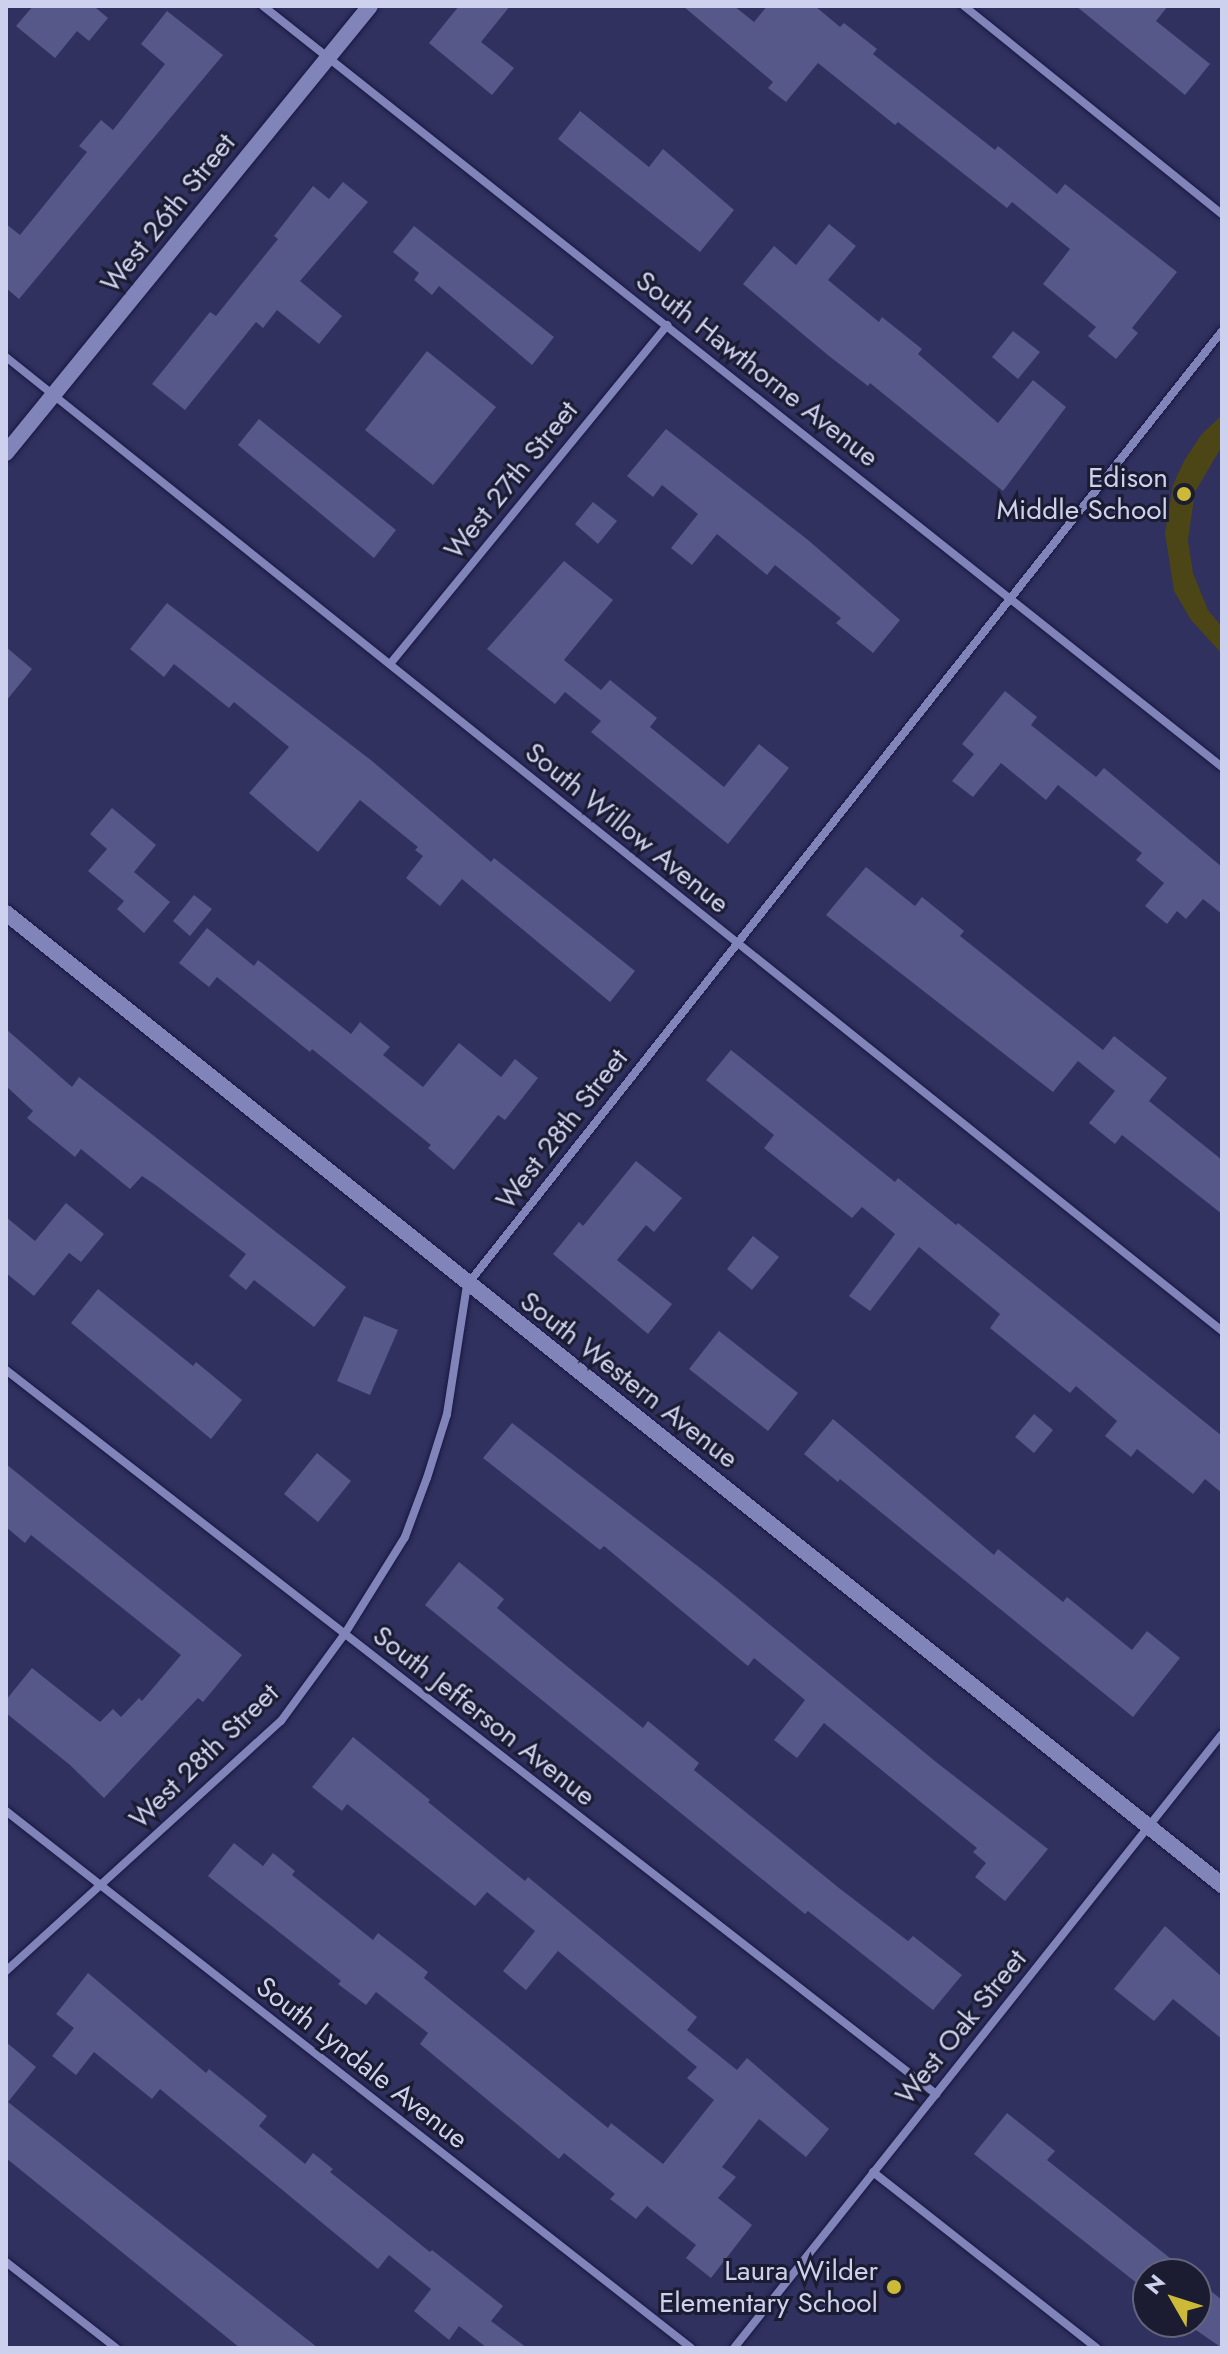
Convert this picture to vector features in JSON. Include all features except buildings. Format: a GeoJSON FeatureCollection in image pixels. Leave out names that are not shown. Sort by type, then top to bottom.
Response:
{"type":"FeatureCollection","features":[{"type":"Feature","properties":{"kind":"street","name":"South Hawthorne Avenue"},"geometry":{"type":"LineString","coordinates":[[263,6],[327,60],[667,325],[1222,767]]}},
{"type":"Feature","properties":{"kind":"street","name":"West 26th Street"},"geometry":{"type":"LineString","coordinates":[[6,453],[370,6]]}},
{"type":"Feature","properties":{"kind":"street"},"geometry":{"type":"LineString","coordinates":[[964,6],[1222,214]]}},
{"type":"Feature","properties":{"kind":"street","name":"West 27th Street"},"geometry":{"type":"LineString","coordinates":[[390,664],[667,325]]}},
{"type":"Feature","properties":{"kind":"street","name":"West 28th Street"},"geometry":{"type":"LineString","coordinates":[[6,1971],[281,1721],[344,1635],[405,1537],[447,1414],[467,1285],[1222,331]]}},
{"type":"Feature","properties":{"kind":"street","name":"South Willow Avenue"},"geometry":{"type":"LineString","coordinates":[[6,357],[735,944],[1222,1331]]}},
{"type":"Feature","properties":{"kind":"street","name":"South Western Avenue"},"geometry":{"type":"LineString","coordinates":[[6,913],[467,1285],[1222,1885]]}},
{"type":"Feature","properties":{"kind":"street","name":"South Jefferson Avenue"},"geometry":{"type":"LineString","coordinates":[[6,1370],[936,2094]]}},
{"type":"Feature","properties":{"kind":"street","name":"West Oak Street"},"geometry":{"type":"LineString","coordinates":[[734,2348],[1222,1734]]}},
{"type":"Feature","properties":{"kind":"street","name":"South Lyndale Avenue"},"geometry":{"type":"LineString","coordinates":[[6,1811],[691,2348]]}},
{"type":"Feature","properties":{"kind":"street"},"geometry":{"type":"LineString","coordinates":[[873,2172],[1097,2348]]}},
{"type":"Feature","properties":{"kind":"street"},"geometry":{"type":"LineString","coordinates":[[6,2262],[116,2348]]}},
{"type":"Feature","properties":{"kind":"shaded area"},"geometry":{"type":"Polygon","coordinates":[[[1222,415],[1222,446],[1195,492],[1188,540],[1193,573],[1208,610],[1222,627],[1222,654],[1191,620],[1174,591],[1165,533],[1173,485],[1184,461],[1201,435],[1222,415]]]}},
{"type":"Feature","properties":{"kind":"place","name":"Edison Middle School"},"geometry":{"type":"Point","coordinates":[1184,494]}},
{"type":"Feature","properties":{"kind":"place","name":"Laura Wilder Elementary School"},"geometry":{"type":"Point","coordinates":[894,2287]}}]}
